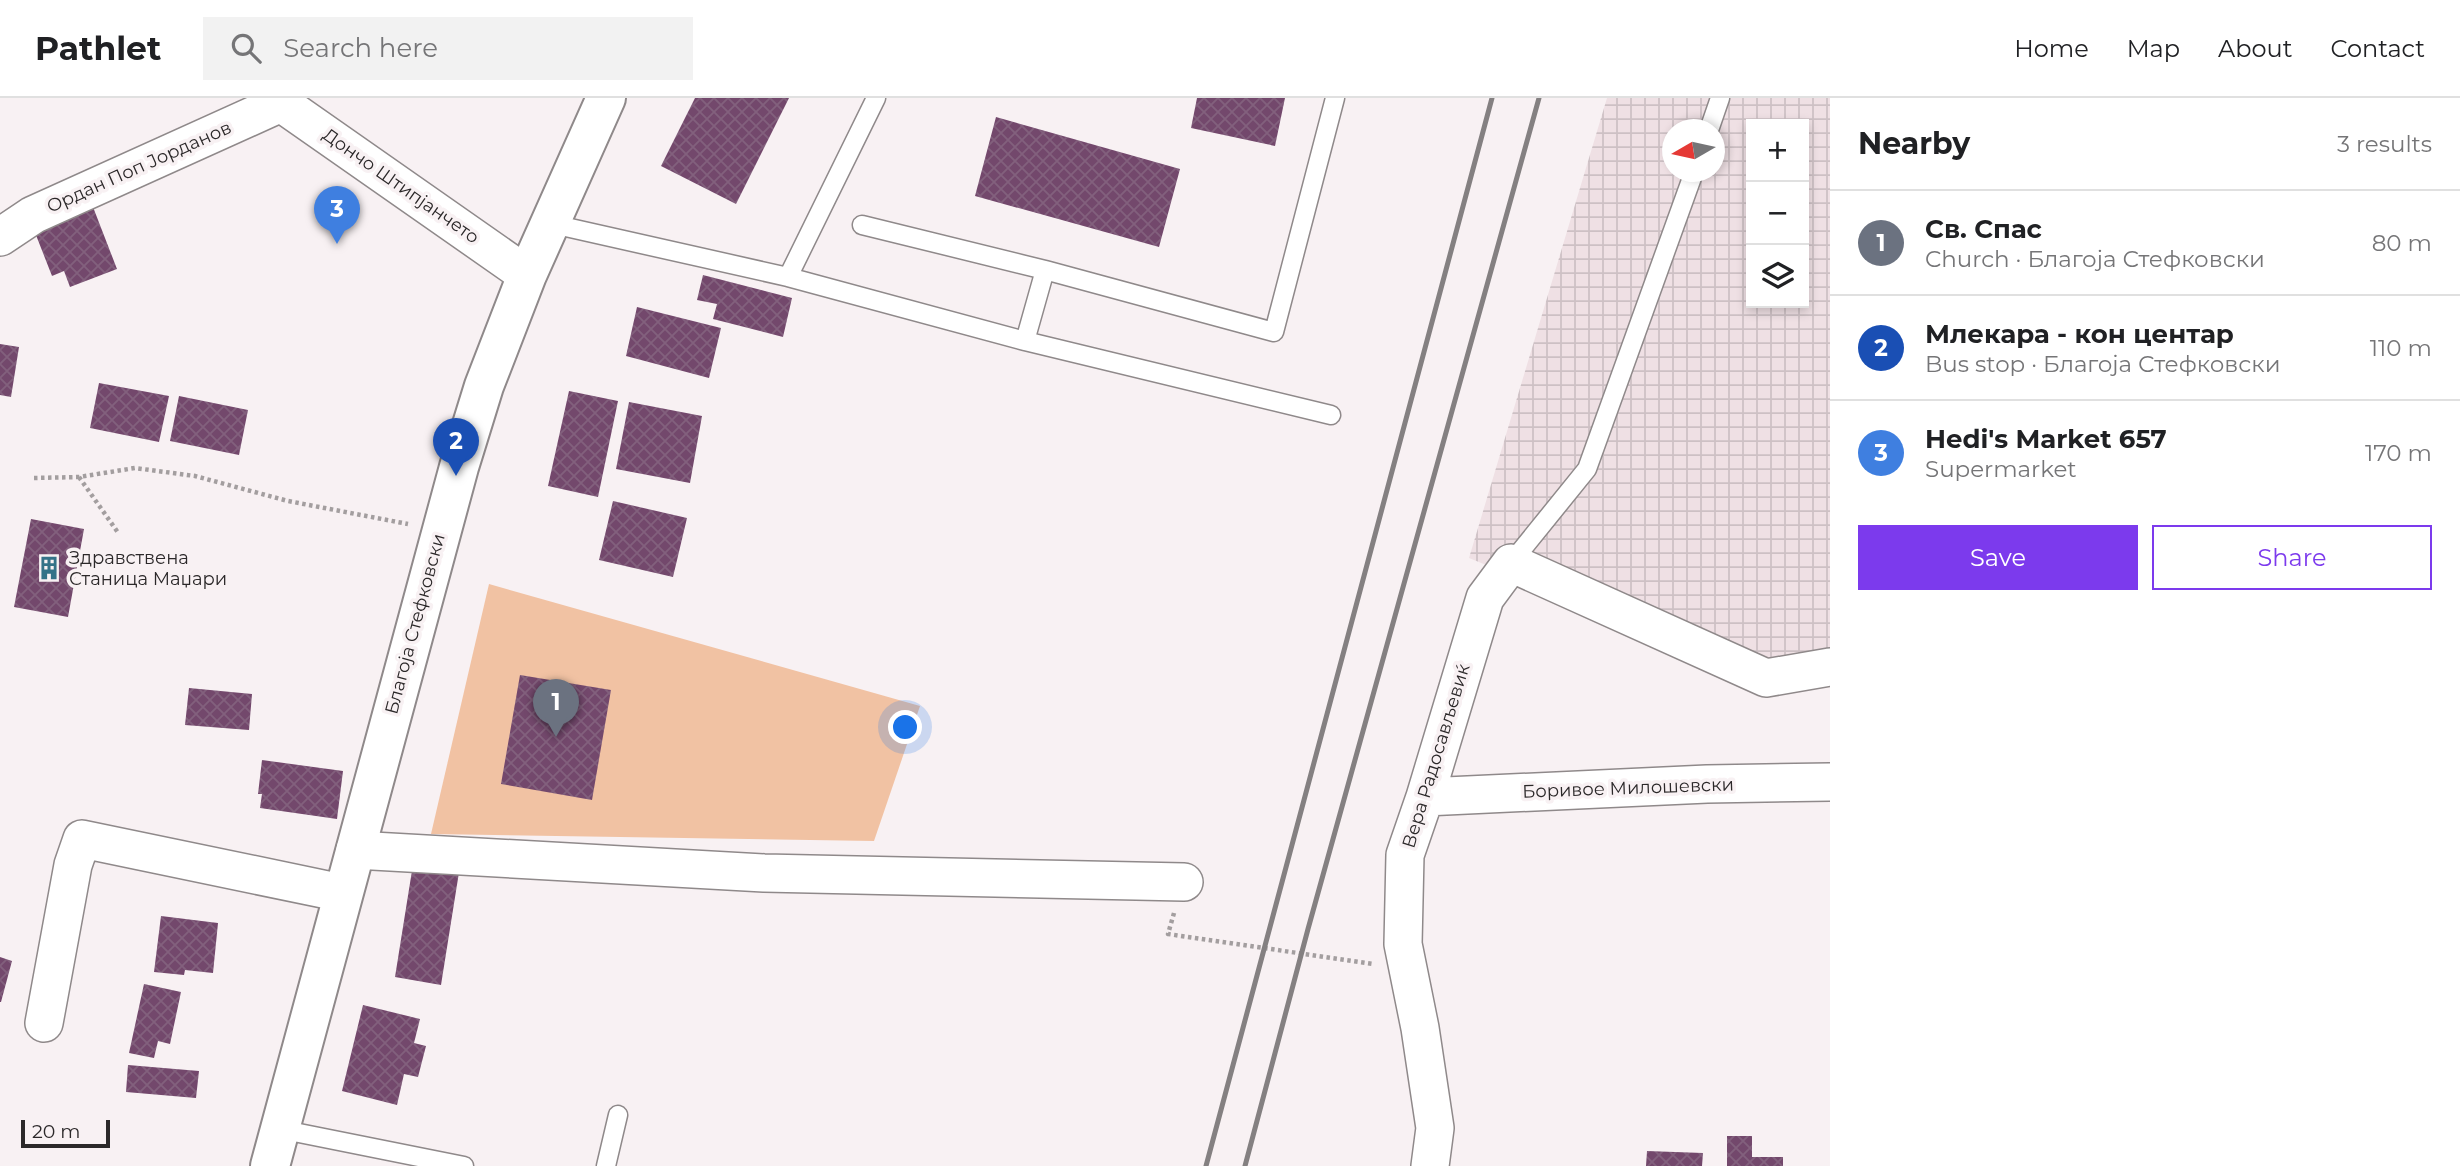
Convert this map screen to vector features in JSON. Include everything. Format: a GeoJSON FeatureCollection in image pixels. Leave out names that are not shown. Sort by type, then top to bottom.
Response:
{"type":"FeatureCollection","features":[{"type":"Feature","properties":{"kind":"main road","name":"Благоја Стефковски"},"geometry":{"type":"LineString","coordinates":[[270,1166],[439,533],[484,386],[548,223],[606,98]]}},
{"type":"Feature","properties":{"kind":"street","name":"Ордан Поп Јорданов"},"geometry":{"type":"LineString","coordinates":[[0,237],[33,215],[278,100]]}},
{"type":"Feature","properties":{"kind":"street","name":"Дончо Штипјанчето"},"geometry":{"type":"LineString","coordinates":[[278,100],[527,275]]}},
{"type":"Feature","properties":{"kind":"street","name":"Вера Радосављевиќ"},"geometry":{"type":"LineString","coordinates":[[1430,1166],[1435,1128],[1420,1028],[1403,944],[1405,855],[1485,598],[1511,563]]}},
{"type":"Feature","properties":{"kind":"street"},"geometry":{"type":"LineString","coordinates":[[1511,563],[1766,678],[1830,667]]}},
{"type":"Feature","properties":{"kind":"street","name":"Боривое Милошевски"},"geometry":{"type":"LineString","coordinates":[[1425,797],[1707,784],[1830,782]]}},
{"type":"Feature","properties":{"kind":"street"},"geometry":{"type":"LineString","coordinates":[[44,1023],[73,865],[82,839],[342,893]]}},
{"type":"Feature","properties":{"kind":"street"},"geometry":{"type":"LineString","coordinates":[[355,850],[764,873],[1184,883]]}},
{"type":"Feature","properties":{"kind":"lane"},"geometry":{"type":"LineString","coordinates":[[788,277],[876,98]]}},
{"type":"Feature","properties":{"kind":"lane"},"geometry":{"type":"LineString","coordinates":[[862,225],[1045,270],[1274,332],[1335,98]]}},
{"type":"Feature","properties":{"kind":"lane"},"geometry":{"type":"LineString","coordinates":[[1713,119],[1720,98]]}},
{"type":"Feature","properties":{"kind":"lane"},"geometry":{"type":"LineString","coordinates":[[1511,563],[1587,469],[1689,182]]}},
{"type":"Feature","properties":{"kind":"lane"},"geometry":{"type":"LineString","coordinates":[[548,223],[788,277],[1025,341],[1331,415]]}},
{"type":"Feature","properties":{"kind":"lane"},"geometry":{"type":"LineString","coordinates":[[1025,341],[1045,270]]}},
{"type":"Feature","properties":{"kind":"lane"},"geometry":{"type":"LineString","coordinates":[[606,1166],[618,1115]]}},
{"type":"Feature","properties":{"kind":"lane"},"geometry":{"type":"LineString","coordinates":[[279,1129],[464,1166]]}},
{"type":"Feature","properties":{"kind":"path"},"geometry":{"type":"LineString","coordinates":[[34,478],[79,477],[135,468],[195,476],[288,500],[362,514],[439,533]]}},
{"type":"Feature","properties":{"kind":"path"},"geometry":{"type":"LineString","coordinates":[[79,477],[119,534]]}},
{"type":"Feature","properties":{"kind":"path"},"geometry":{"type":"LineString","coordinates":[[1184,883],[1168,934],[1408,969]]}},
{"type":"Feature","properties":{"kind":"shaded area"},"geometry":{"type":"Polygon","coordinates":[[[1607,98],[1830,98],[1830,657],[1717,659],[1469,558],[1607,98]]]}},
{"type":"Feature","properties":{"kind":"shaded area"},"geometry":{"type":"Polygon","coordinates":[[[489,584],[920,706],[874,841],[431,834],[489,584]]]}},
{"type":"Feature","properties":{"kind":"building"},"geometry":{"type":"Polygon","coordinates":[[[695,98],[789,98],[736,204],[661,166],[695,98]]]}},
{"type":"Feature","properties":{"kind":"building"},"geometry":{"type":"Polygon","coordinates":[[[1197,98],[1285,98],[1275,146],[1191,128],[1197,98]]]}},
{"type":"Feature","properties":{"kind":"building"},"geometry":{"type":"Polygon","coordinates":[[[996,117],[1180,169],[1159,247],[975,196],[996,117]]]}},
{"type":"Feature","properties":{"kind":"building"},"geometry":{"type":"Polygon","coordinates":[[[93,207],[117,269],[70,287],[64,271],[52,276],[34,230],[93,207]]]}},
{"type":"Feature","properties":{"kind":"building"},"geometry":{"type":"Polygon","coordinates":[[[703,275],[792,298],[783,337],[713,319],[717,304],[697,300],[703,275]]]}},
{"type":"Feature","properties":{"kind":"building"},"geometry":{"type":"Polygon","coordinates":[[[637,307],[721,328],[709,378],[626,356],[637,307]]]}},
{"type":"Feature","properties":{"kind":"building"},"geometry":{"type":"Polygon","coordinates":[[[0,344],[19,347],[11,397],[0,395],[0,344]]]}},
{"type":"Feature","properties":{"kind":"building"},"geometry":{"type":"Polygon","coordinates":[[[99,383],[169,396],[159,442],[90,428],[99,383]]]}},
{"type":"Feature","properties":{"kind":"building"},"geometry":{"type":"Polygon","coordinates":[[[569,391],[618,401],[598,497],[548,486],[569,391]]]}},
{"type":"Feature","properties":{"kind":"building"},"geometry":{"type":"Polygon","coordinates":[[[179,396],[248,410],[239,455],[170,441],[179,396]]]}},
{"type":"Feature","properties":{"kind":"building"},"geometry":{"type":"Polygon","coordinates":[[[629,402],[702,416],[690,483],[616,469],[629,402]]]}},
{"type":"Feature","properties":{"kind":"building"},"geometry":{"type":"Polygon","coordinates":[[[613,501],[687,518],[673,577],[599,560],[613,501]]]}},
{"type":"Feature","properties":{"kind":"building","name":"Здравствена Станица Маџари"},"geometry":{"type":"Polygon","coordinates":[[[31,519],[84,529],[68,617],[14,607],[31,519]]]}},
{"type":"Feature","properties":{"kind":"building"},"geometry":{"type":"Polygon","coordinates":[[[520,675],[611,690],[592,800],[501,784],[520,675]]]}},
{"type":"Feature","properties":{"kind":"building"},"geometry":{"type":"Polygon","coordinates":[[[189,688],[252,694],[249,730],[185,725],[189,688]]]}},
{"type":"Feature","properties":{"kind":"building"},"geometry":{"type":"Polygon","coordinates":[[[262,760],[343,771],[337,819],[260,808],[262,794],[258,794],[262,760]]]}},
{"type":"Feature","properties":{"kind":"building"},"geometry":{"type":"Polygon","coordinates":[[[414,858],[460,866],[441,985],[395,977],[414,858]]]}},
{"type":"Feature","properties":{"kind":"building"},"geometry":{"type":"Polygon","coordinates":[[[161,916],[218,923],[213,973],[185,970],[184,975],[154,972],[161,916]]]}},
{"type":"Feature","properties":{"kind":"building"},"geometry":{"type":"Polygon","coordinates":[[[0,957],[12,961],[1,1002],[0,1002],[0,957]]]}},
{"type":"Feature","properties":{"kind":"building"},"geometry":{"type":"Polygon","coordinates":[[[144,984],[181,992],[170,1044],[158,1041],[154,1058],[129,1053],[144,984]]]}},
{"type":"Feature","properties":{"kind":"building"},"geometry":{"type":"Polygon","coordinates":[[[363,1005],[420,1019],[414,1043],[426,1046],[418,1077],[404,1074],[397,1105],[342,1091],[363,1005]]]}},
{"type":"Feature","properties":{"kind":"building"},"geometry":{"type":"Polygon","coordinates":[[[128,1065],[199,1071],[196,1098],[126,1092],[128,1065]]]}},
{"type":"Feature","properties":{"kind":"building"},"geometry":{"type":"Polygon","coordinates":[[[1727,1136],[1752,1136],[1752,1157],[1783,1157],[1783,1166],[1727,1166],[1727,1136]]]}},
{"type":"Feature","properties":{"kind":"building"},"geometry":{"type":"Polygon","coordinates":[[[1647,1151],[1703,1153],[1702,1166],[1646,1166],[1647,1151]]]}},
{"type":"Feature","properties":{"kind":"railway"},"geometry":{"type":"LineString","coordinates":[[1206,1166],[1492,98]]}},
{"type":"Feature","properties":{"kind":"railway"},"geometry":{"type":"LineString","coordinates":[[1245,1166],[1308,929],[1539,98]]}},
{"type":"Feature","properties":{"kind":"place","name":"Hedi's Market 657"},"geometry":{"type":"Point","coordinates":[337,244]}},
{"type":"Feature","properties":{"kind":"place","name":"Млекара - кон центар"},"geometry":{"type":"Point","coordinates":[456,476]}},
{"type":"Feature","properties":{"kind":"place","name":"Здравствена Станица Маџари"},"geometry":{"type":"Point","coordinates":[49,568]}},
{"type":"Feature","properties":{"kind":"place","name":"Св. Спас"},"geometry":{"type":"Point","coordinates":[556,737]}}]}
